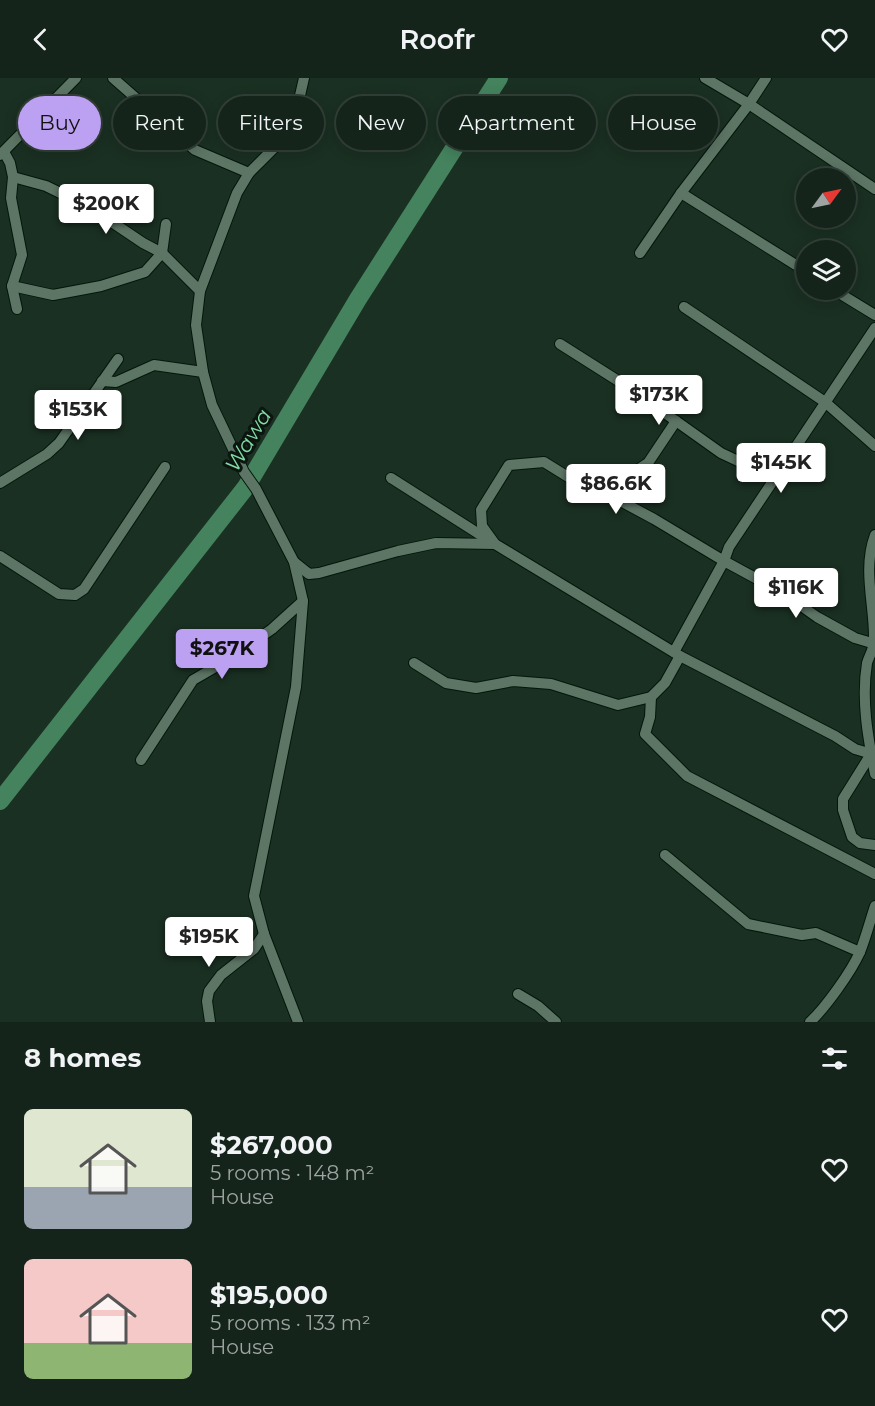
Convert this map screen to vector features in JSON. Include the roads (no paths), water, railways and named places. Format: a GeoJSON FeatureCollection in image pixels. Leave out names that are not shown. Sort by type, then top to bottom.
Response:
{"type":"FeatureCollection","features":[{"type":"Feature","properties":{"kind":"street"},"geometry":{"type":"LineString","coordinates":[[17,309],[12,286],[22,255],[11,198],[13,177],[4,157],[76,78]]}},
{"type":"Feature","properties":{"kind":"street"},"geometry":{"type":"LineString","coordinates":[[113,78],[195,150],[249,173]]}},
{"type":"Feature","properties":{"kind":"street"},"geometry":{"type":"LineString","coordinates":[[298,1022],[264,934],[254,896],[296,687],[303,601],[294,562],[256,489],[244,472],[212,405],[203,372],[196,325],[200,291],[237,193],[249,173],[284,138],[296,112],[304,78]]}},
{"type":"Feature","properties":{"kind":"street"},"geometry":{"type":"LineString","coordinates":[[705,78],[749,104],[875,189]]}},
{"type":"Feature","properties":{"kind":"street"},"geometry":{"type":"LineString","coordinates":[[640,253],[766,78]]}},
{"type":"Feature","properties":{"kind":"street"},"geometry":{"type":"LineString","coordinates":[[13,177],[46,186],[91,208],[162,253],[200,291]]}},
{"type":"Feature","properties":{"kind":"street"},"geometry":{"type":"LineString","coordinates":[[681,193],[796,266]]}},
{"type":"Feature","properties":{"kind":"street"},"geometry":{"type":"LineString","coordinates":[[12,286],[53,295],[101,286],[145,272],[162,253],[166,224]]}},
{"type":"Feature","properties":{"kind":"street"},"geometry":{"type":"LineString","coordinates":[[850,300],[875,315]]}},
{"type":"Feature","properties":{"kind":"street"},"geometry":{"type":"LineString","coordinates":[[684,307],[825,402],[875,446]]}},
{"type":"Feature","properties":{"kind":"street"},"geometry":{"type":"LineString","coordinates":[[414,663],[446,683],[476,688],[513,681],[551,684],[618,705],[651,697],[665,683],[729,547],[875,328]]}},
{"type":"Feature","properties":{"kind":"street"},"geometry":{"type":"LineString","coordinates":[[560,344],[631,389],[721,453],[774,478]]}},
{"type":"Feature","properties":{"kind":"street"},"geometry":{"type":"LineString","coordinates":[[0,483],[47,454],[59,443],[118,359]]}},
{"type":"Feature","properties":{"kind":"street"},"geometry":{"type":"LineString","coordinates":[[102,381],[116,382],[154,365],[203,372]]}},
{"type":"Feature","properties":{"kind":"street"},"geometry":{"type":"LineString","coordinates":[[604,492],[648,463],[676,421]]}},
{"type":"Feature","properties":{"kind":"street"},"geometry":{"type":"LineString","coordinates":[[495,544],[483,526],[481,510],[509,465],[544,462],[581,485],[604,492],[654,519],[783,593],[817,617],[855,638],[875,644]]}},
{"type":"Feature","properties":{"kind":"street"},"geometry":{"type":"LineString","coordinates":[[0,556],[59,594],[75,595],[84,589],[165,468]]}},
{"type":"Feature","properties":{"kind":"street"},"geometry":{"type":"LineString","coordinates":[[391,478],[677,654],[835,736],[855,749],[873,755]]}},
{"type":"Feature","properties":{"kind":"street"},"geometry":{"type":"LineString","coordinates":[[875,535],[870,548],[869,583],[875,644],[868,662],[865,701],[875,774]]}},
{"type":"Feature","properties":{"kind":"street"},"geometry":{"type":"LineString","coordinates":[[294,562],[309,574],[398,550],[435,543],[495,544]]}},
{"type":"Feature","properties":{"kind":"street"},"geometry":{"type":"LineString","coordinates":[[141,760],[193,680],[231,658],[272,629],[303,601]]}},
{"type":"Feature","properties":{"kind":"street"},"geometry":{"type":"LineString","coordinates":[[651,697],[650,717],[645,734],[687,776],[875,874]]}},
{"type":"Feature","properties":{"kind":"street"},"geometry":{"type":"LineString","coordinates":[[873,755],[843,799],[843,810],[852,837],[860,843],[875,846]]}},
{"type":"Feature","properties":{"kind":"street"},"geometry":{"type":"LineString","coordinates":[[665,855],[748,924],[802,935],[816,933],[860,952]]}},
{"type":"Feature","properties":{"kind":"street"},"geometry":{"type":"LineString","coordinates":[[810,1022],[818,1014],[860,952],[875,906]]}},
{"type":"Feature","properties":{"kind":"street"},"geometry":{"type":"LineString","coordinates":[[210,1022],[207,1001],[209,991],[221,975],[254,949],[264,934]]}},
{"type":"Feature","properties":{"kind":"street"},"geometry":{"type":"LineString","coordinates":[[518,994],[538,1006],[556,1022]]}},
{"type":"Feature","properties":{"kind":"waterway","name":"Wawa"},"geometry":{"type":"LineString","coordinates":[[0,801],[246,487],[358,299],[499,78]]}}]}
